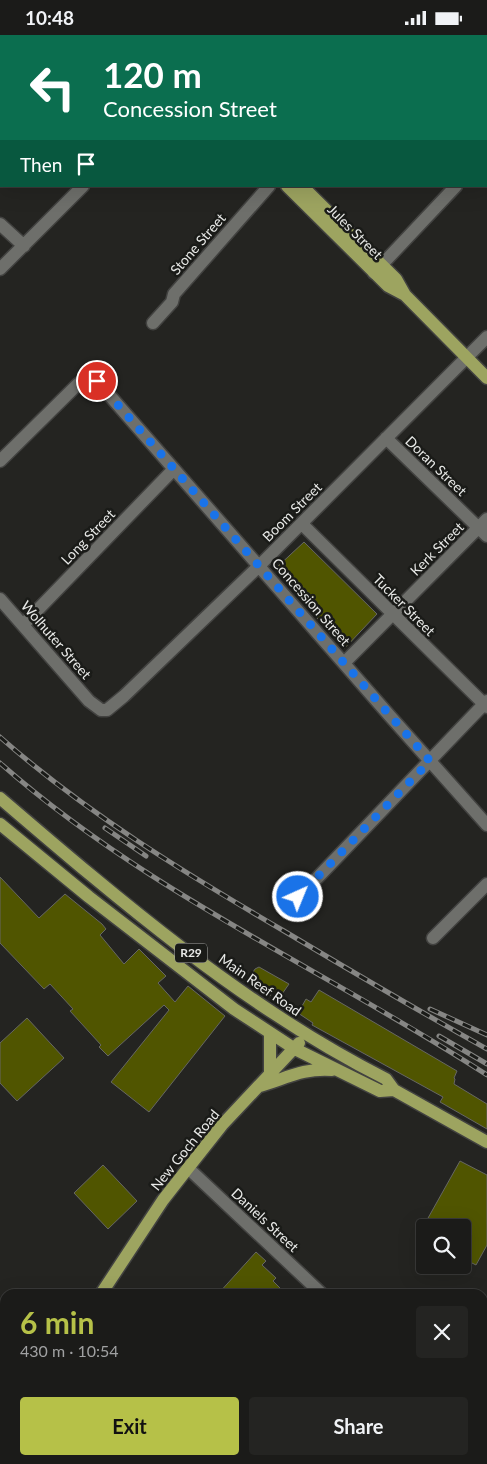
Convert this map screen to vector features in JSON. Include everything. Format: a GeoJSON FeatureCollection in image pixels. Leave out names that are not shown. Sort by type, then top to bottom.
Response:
{"type":"FeatureCollection","features":[{"type":"Feature","properties":{"kind":"main road","name":"Jules Street"},"geometry":{"type":"LineString","coordinates":[[288,187],[378,269]]}},
{"type":"Feature","properties":{"kind":"main road","name":"Jules Street"},"geometry":{"type":"LineString","coordinates":[[303,187],[378,269],[388,286],[405,295],[487,378]]}},
{"type":"Feature","properties":{"kind":"main road","name":"Main Reef Road"},"geometry":{"type":"LineString","coordinates":[[0,798],[199,960],[306,1036],[386,1079],[394,1090],[487,1142]]}},
{"type":"Feature","properties":{"kind":"main road","name":"Main Reef Road"},"geometry":{"type":"LineString","coordinates":[[0,824],[97,903],[234,1009],[270,1034],[295,1049],[380,1091],[394,1090]]}},
{"type":"Feature","properties":{"kind":"main road"},"geometry":{"type":"LineString","coordinates":[[270,1034],[270,1074]]}},
{"type":"Feature","properties":{"kind":"main road","name":"New Goch Road"},"geometry":{"type":"LineString","coordinates":[[105,1289],[163,1200],[222,1125],[306,1036]]}},
{"type":"Feature","properties":{"kind":"main road"},"geometry":{"type":"LineString","coordinates":[[259,1087],[305,1070],[340,1071]]}},
{"type":"Feature","properties":{"kind":"street"},"geometry":{"type":"LineString","coordinates":[[0,269],[82,187]]}},
{"type":"Feature","properties":{"kind":"street","name":"Stone Street"},"geometry":{"type":"LineString","coordinates":[[153,323],[172,301],[174,294],[268,187]]}},
{"type":"Feature","properties":{"kind":"street"},"geometry":{"type":"LineString","coordinates":[[378,269],[455,187]]}},
{"type":"Feature","properties":{"kind":"street"},"geometry":{"type":"LineString","coordinates":[[0,224],[24,246]]}},
{"type":"Feature","properties":{"kind":"street","name":"Boom Street"},"geometry":{"type":"LineString","coordinates":[[89,701],[101,710],[107,710],[112,707],[302,524],[487,337]]}},
{"type":"Feature","properties":{"kind":"street","name":"Concession Street"},"geometry":{"type":"LineString","coordinates":[[0,461],[78,384],[92,379],[103,386],[487,825]]}},
{"type":"Feature","properties":{"kind":"street","name":"Doran Street"},"geometry":{"type":"LineString","coordinates":[[386,438],[484,528]]}},
{"type":"Feature","properties":{"kind":"street","name":"Long Street"},"geometry":{"type":"LineString","coordinates":[[22,625],[174,469]]}},
{"type":"Feature","properties":{"kind":"street","name":"Tucker Street"},"geometry":{"type":"LineString","coordinates":[[302,524],[392,615],[486,704]]}},
{"type":"Feature","properties":{"kind":"street","name":"Kerk Street"},"geometry":{"type":"LineString","coordinates":[[344,663],[484,528]]}},
{"type":"Feature","properties":{"kind":"street","name":"Wolhuter Street"},"geometry":{"type":"LineString","coordinates":[[0,599],[89,701]]}},
{"type":"Feature","properties":{"kind":"street"},"geometry":{"type":"LineString","coordinates":[[298,897],[486,704]]}},
{"type":"Feature","properties":{"kind":"street"},"geometry":{"type":"LineString","coordinates":[[433,938],[487,884]]}},
{"type":"Feature","properties":{"kind":"street","name":"Daniels Street"},"geometry":{"type":"LineString","coordinates":[[188,1168],[317,1289]]}},
{"type":"Feature","properties":{"kind":"building"},"geometry":{"type":"Polygon","coordinates":[[[304,542],[377,614],[344,649],[275,569],[304,542]]]}},
{"type":"Feature","properties":{"kind":"building"},"geometry":{"type":"Polygon","coordinates":[[[0,877],[39,918],[65,894],[102,924],[106,929],[100,935],[124,964],[139,949],[166,976],[158,983],[175,1002],[188,986],[225,1016],[149,1112],[111,1082],[169,1010],[164,1005],[108,1056],[99,1047],[101,1045],[70,1011],[73,1009],[50,984],[44,989],[0,943],[0,877]]]}},
{"type":"Feature","properties":{"kind":"building"},"geometry":{"type":"Polygon","coordinates":[[[259,967],[289,984],[280,997],[272,992],[270,996],[248,980],[255,969],[259,967]]]}},
{"type":"Feature","properties":{"kind":"building"},"geometry":{"type":"Polygon","coordinates":[[[319,990],[457,1071],[454,1084],[487,1104],[487,1129],[440,1102],[443,1097],[312,1025],[313,1023],[298,1013],[306,999],[311,1002],[319,990]]]}},
{"type":"Feature","properties":{"kind":"building"},"geometry":{"type":"Polygon","coordinates":[[[27,1018],[64,1058],[17,1101],[0,1083],[0,1043],[27,1018]]]}},
{"type":"Feature","properties":{"kind":"building"},"geometry":{"type":"Polygon","coordinates":[[[460,1161],[487,1175],[487,1245],[476,1265],[471,1262],[471,1219],[427,1219],[460,1161]]]}},
{"type":"Feature","properties":{"kind":"building"},"geometry":{"type":"Polygon","coordinates":[[[103,1165],[137,1201],[108,1229],[74,1193],[103,1165]]]}},
{"type":"Feature","properties":{"kind":"building"},"geometry":{"type":"Polygon","coordinates":[[[256,1252],[266,1261],[262,1265],[276,1278],[273,1281],[281,1289],[223,1289],[256,1252]]]}},
{"type":"Feature","properties":{"kind":"railway"},"geometry":{"type":"LineString","coordinates":[[0,737],[67,791],[137,841],[247,909],[487,1049]]}},
{"type":"Feature","properties":{"kind":"railway"},"geometry":{"type":"LineString","coordinates":[[0,763],[56,809],[176,891],[426,1037],[487,1075]]}},
{"type":"Feature","properties":{"kind":"railway"},"geometry":{"type":"LineString","coordinates":[[105,828],[146,856]]}},
{"type":"Feature","properties":{"kind":"railway"},"geometry":{"type":"LineString","coordinates":[[430,1009],[487,1035]]}},
{"type":"Feature","properties":{"kind":"railway"},"geometry":{"type":"LineString","coordinates":[[439,1036],[487,1064]]}},
{"type":"Feature","properties":{"kind":"route"},"geometry":{"type":"LineString","coordinates":[[97,381],[430,761],[298,897]]}}]}
